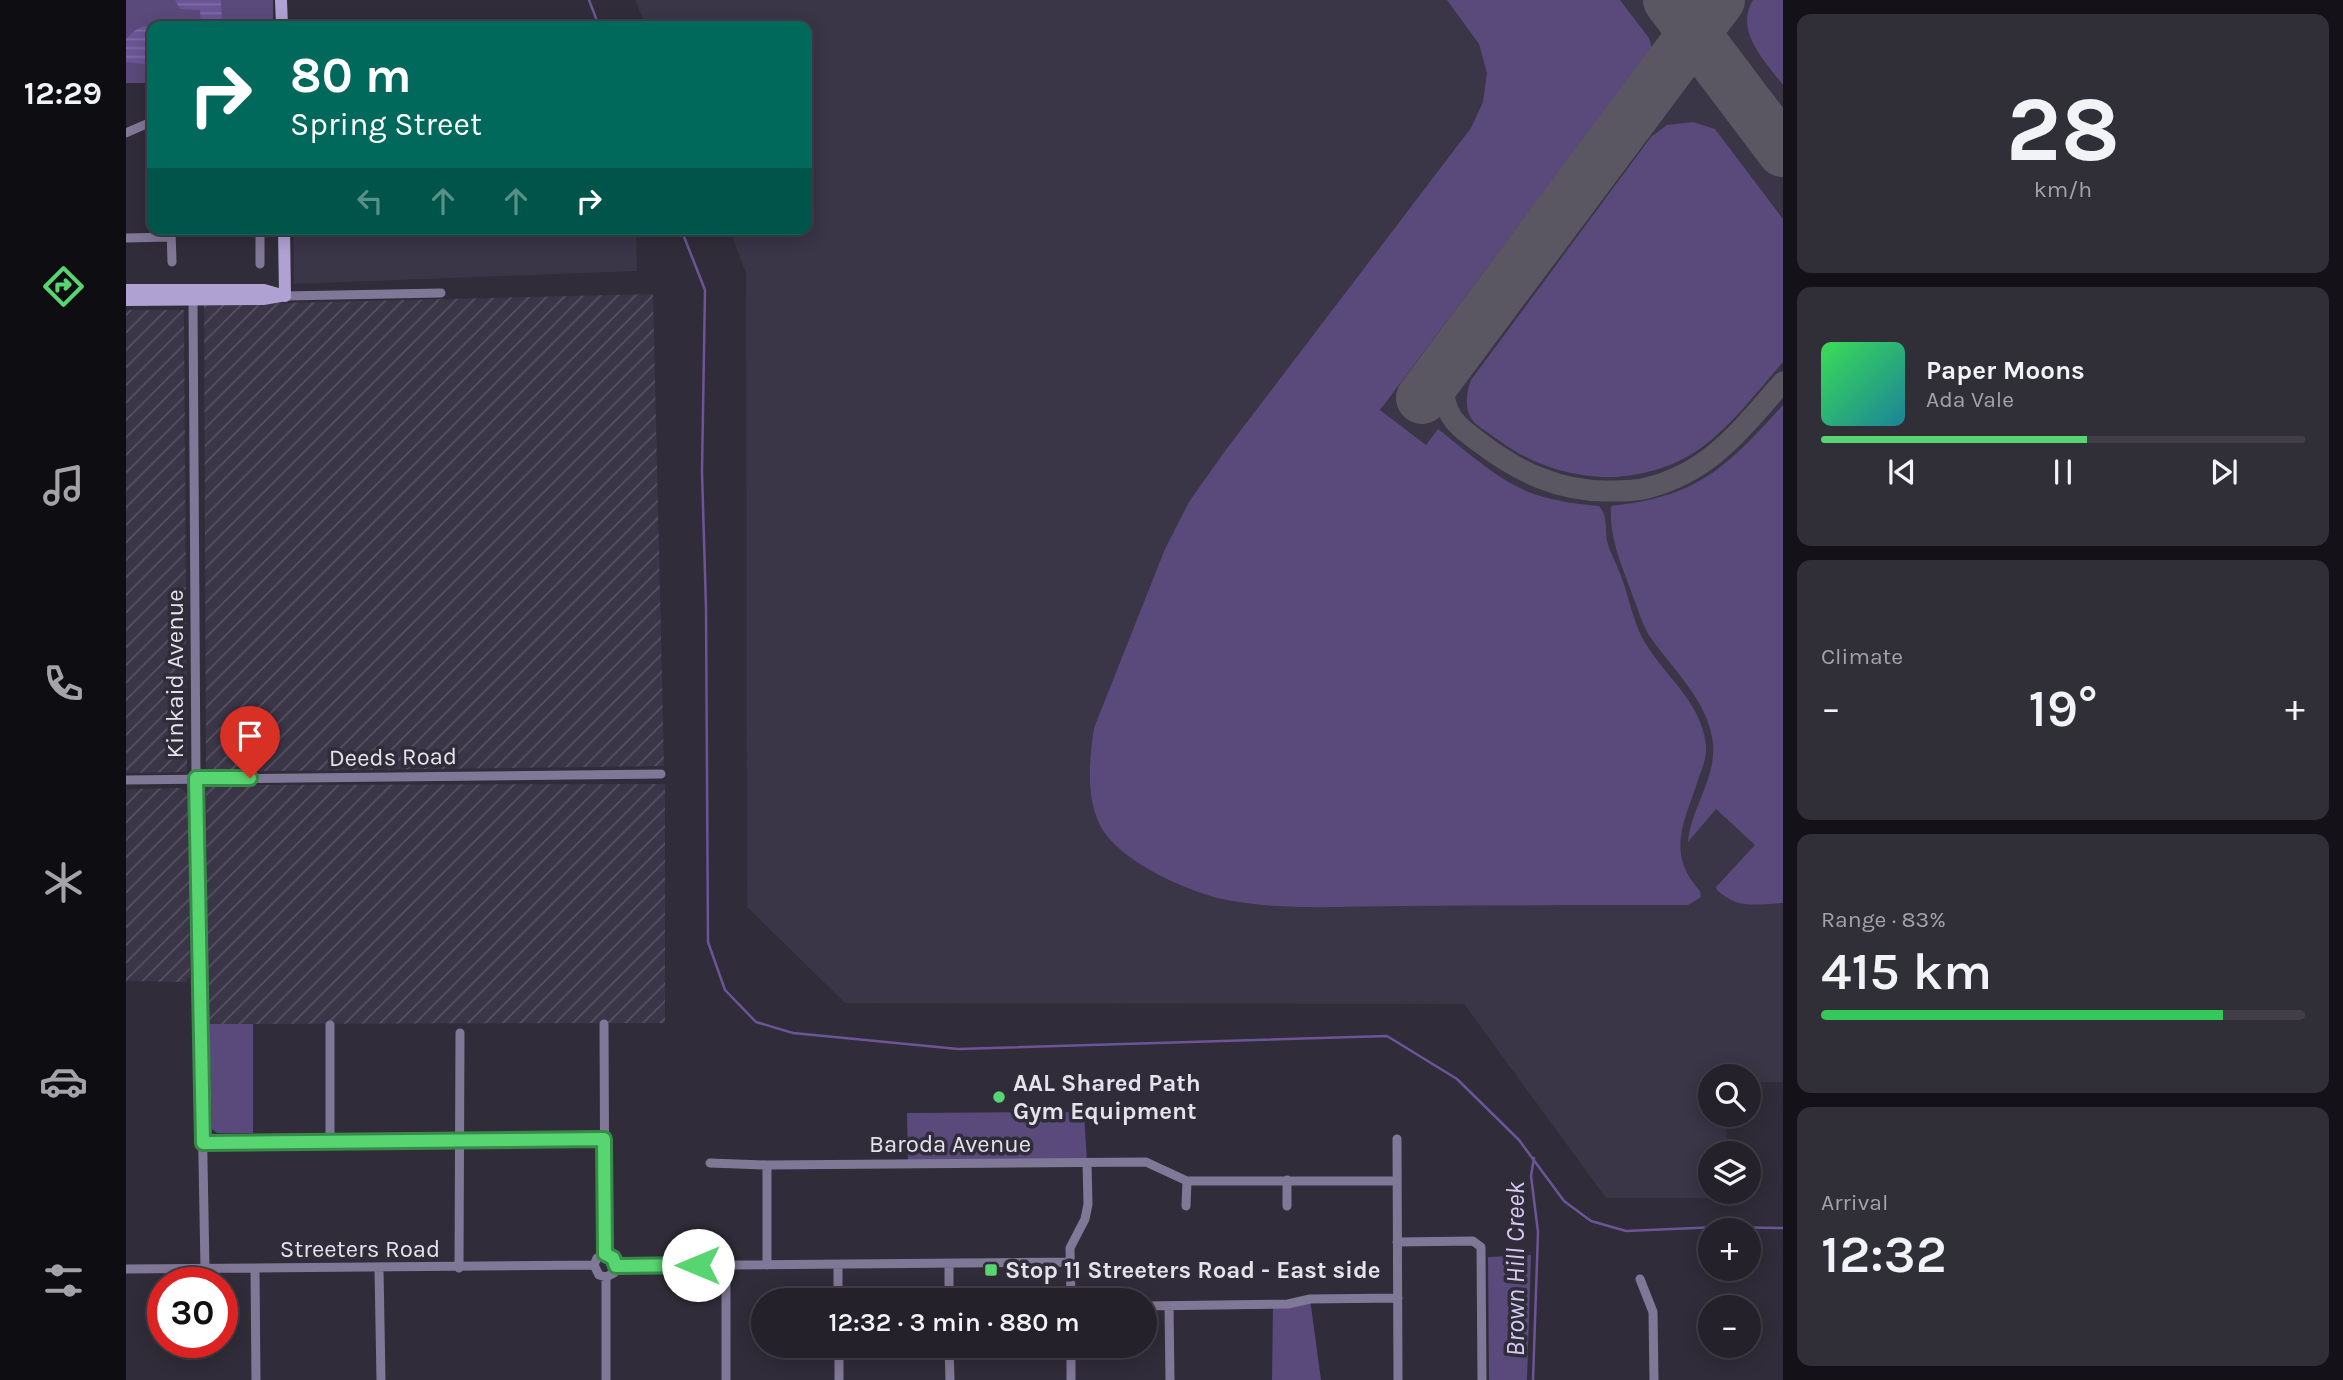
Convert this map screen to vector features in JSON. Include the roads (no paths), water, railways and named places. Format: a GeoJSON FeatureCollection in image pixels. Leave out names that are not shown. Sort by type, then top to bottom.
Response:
{"type":"FeatureCollection","features":[{"type":"Feature","properties":{"kind":"street"},"geometry":{"type":"LineString","coordinates":[[281,0],[282,21]]}},
{"type":"Feature","properties":{"kind":"street"},"geometry":{"type":"LineString","coordinates":[[126,133],[147,124]]}},
{"type":"Feature","properties":{"kind":"street"},"geometry":{"type":"LineString","coordinates":[[126,238],[152,235]]}},
{"type":"Feature","properties":{"kind":"street"},"geometry":{"type":"LineString","coordinates":[[170,235],[172,262]]}},
{"type":"Feature","properties":{"kind":"street"},"geometry":{"type":"LineString","coordinates":[[260,235],[260,264]]}},
{"type":"Feature","properties":{"kind":"street"},"geometry":{"type":"LineString","coordinates":[[284,235],[285,296]]}},
{"type":"Feature","properties":{"kind":"street"},"geometry":{"type":"LineString","coordinates":[[126,290],[263,299],[285,296],[441,293]]}},
{"type":"Feature","properties":{"kind":"street"},"geometry":{"type":"LineString","coordinates":[[126,300],[193,294]]}},
{"type":"Feature","properties":{"kind":"street","name":"Kinkaid Avenue"},"geometry":{"type":"LineString","coordinates":[[193,294],[196,778],[205,1267]]}},
{"type":"Feature","properties":{"kind":"street","name":"Deeds Road"},"geometry":{"type":"LineString","coordinates":[[126,780],[661,774]]}},
{"type":"Feature","properties":{"kind":"street"},"geometry":{"type":"LineString","coordinates":[[604,1024],[605,1254]]}},
{"type":"Feature","properties":{"kind":"street"},"geometry":{"type":"LineString","coordinates":[[330,1025],[330,1142]]}},
{"type":"Feature","properties":{"kind":"street"},"geometry":{"type":"LineString","coordinates":[[459,1268],[460,1033]]}},
{"type":"Feature","properties":{"kind":"street"},"geometry":{"type":"LineString","coordinates":[[203,1143],[604,1139]]}},
{"type":"Feature","properties":{"kind":"street"},"geometry":{"type":"LineString","coordinates":[[1397,1139],[1398,1380]]}},
{"type":"Feature","properties":{"kind":"street","name":"Baroda Avenue"},"geometry":{"type":"LineString","coordinates":[[710,1163],[766,1165],[1146,1162],[1186,1181],[1397,1181]]}},
{"type":"Feature","properties":{"kind":"street"},"geometry":{"type":"LineString","coordinates":[[1071,1288],[1070,1248],[1085,1219],[1088,1204],[1087,1163]]}},
{"type":"Feature","properties":{"kind":"street"},"geometry":{"type":"LineString","coordinates":[[766,1165],[767,1265]]}},
{"type":"Feature","properties":{"kind":"street"},"geometry":{"type":"LineString","coordinates":[[1287,1180],[1287,1206]]}},
{"type":"Feature","properties":{"kind":"street"},"geometry":{"type":"LineString","coordinates":[[1186,1181],[1186,1206]]}},
{"type":"Feature","properties":{"kind":"street"},"geometry":{"type":"LineString","coordinates":[[1397,1242],[1473,1241],[1481,1247],[1482,1380]]}},
{"type":"Feature","properties":{"kind":"street"},"geometry":{"type":"LineString","coordinates":[[605,1254],[613,1258],[616,1266],[614,1273],[606,1277],[598,1275],[594,1265],[597,1258],[605,1254]]}},
{"type":"Feature","properties":{"kind":"street"},"geometry":{"type":"LineString","coordinates":[[616,1266],[1070,1262]]}},
{"type":"Feature","properties":{"kind":"street"},"geometry":{"type":"LineString","coordinates":[[949,1264],[949,1288]]}},
{"type":"Feature","properties":{"kind":"street","name":"Streeters Road"},"geometry":{"type":"LineString","coordinates":[[238,1269],[594,1265]]}},
{"type":"Feature","properties":{"kind":"street"},"geometry":{"type":"LineString","coordinates":[[726,1265],[726,1380]]}},
{"type":"Feature","properties":{"kind":"street"},"geometry":{"type":"LineString","coordinates":[[838,1265],[838,1288]]}},
{"type":"Feature","properties":{"kind":"street"},"geometry":{"type":"LineString","coordinates":[[379,1268],[381,1380]]}},
{"type":"Feature","properties":{"kind":"street","name":"Streeters Road"},"geometry":{"type":"LineString","coordinates":[[126,1269],[147,1269]]}},
{"type":"Feature","properties":{"kind":"street"},"geometry":{"type":"LineString","coordinates":[[255,1269],[256,1380]]}},
{"type":"Feature","properties":{"kind":"street"},"geometry":{"type":"LineString","coordinates":[[606,1277],[606,1380]]}},
{"type":"Feature","properties":{"kind":"street"},"geometry":{"type":"LineString","coordinates":[[1640,1279],[1653,1312],[1654,1380]]}},
{"type":"Feature","properties":{"kind":"street"},"geometry":{"type":"LineString","coordinates":[[1157,1306],[1287,1304],[1310,1299],[1398,1298]]}},
{"type":"Feature","properties":{"kind":"street"},"geometry":{"type":"LineString","coordinates":[[1169,1306],[1170,1380]]}},
{"type":"Feature","properties":{"kind":"street"},"geometry":{"type":"LineString","coordinates":[[839,1358],[839,1380]]}},
{"type":"Feature","properties":{"kind":"street"},"geometry":{"type":"LineString","coordinates":[[949,1358],[950,1380]]}},
{"type":"Feature","properties":{"kind":"street"},"geometry":{"type":"LineString","coordinates":[[1071,1380],[1072,1358]]}},
{"type":"Feature","properties":{"kind":"waterway"},"geometry":{"type":"LineString","coordinates":[[589,0],[597,21]]}},
{"type":"Feature","properties":{"kind":"waterway"},"geometry":{"type":"LineString","coordinates":[[683,235],[705,290],[702,472],[706,608],[708,942],[725,990],[756,1022],[793,1033],[958,1049],[1387,1036],[1457,1079],[1519,1140],[1564,1201],[1591,1221],[1626,1231],[1718,1227],[1783,1228]]}},
{"type":"Feature","properties":{"kind":"waterway","name":"Brown Hill Creek"},"geometry":{"type":"LineString","coordinates":[[1533,1380],[1538,1232],[1531,1176],[1534,1158]]}},
{"type":"Feature","properties":{"kind":"place","name":"AAL Shared Path Gym Equipment"},"geometry":{"type":"Point","coordinates":[999,1097]}},
{"type":"Feature","properties":{"kind":"place","name":"Stop 11 Streeters Road - East side"},"geometry":{"type":"Point","coordinates":[991,1270]}}]}
